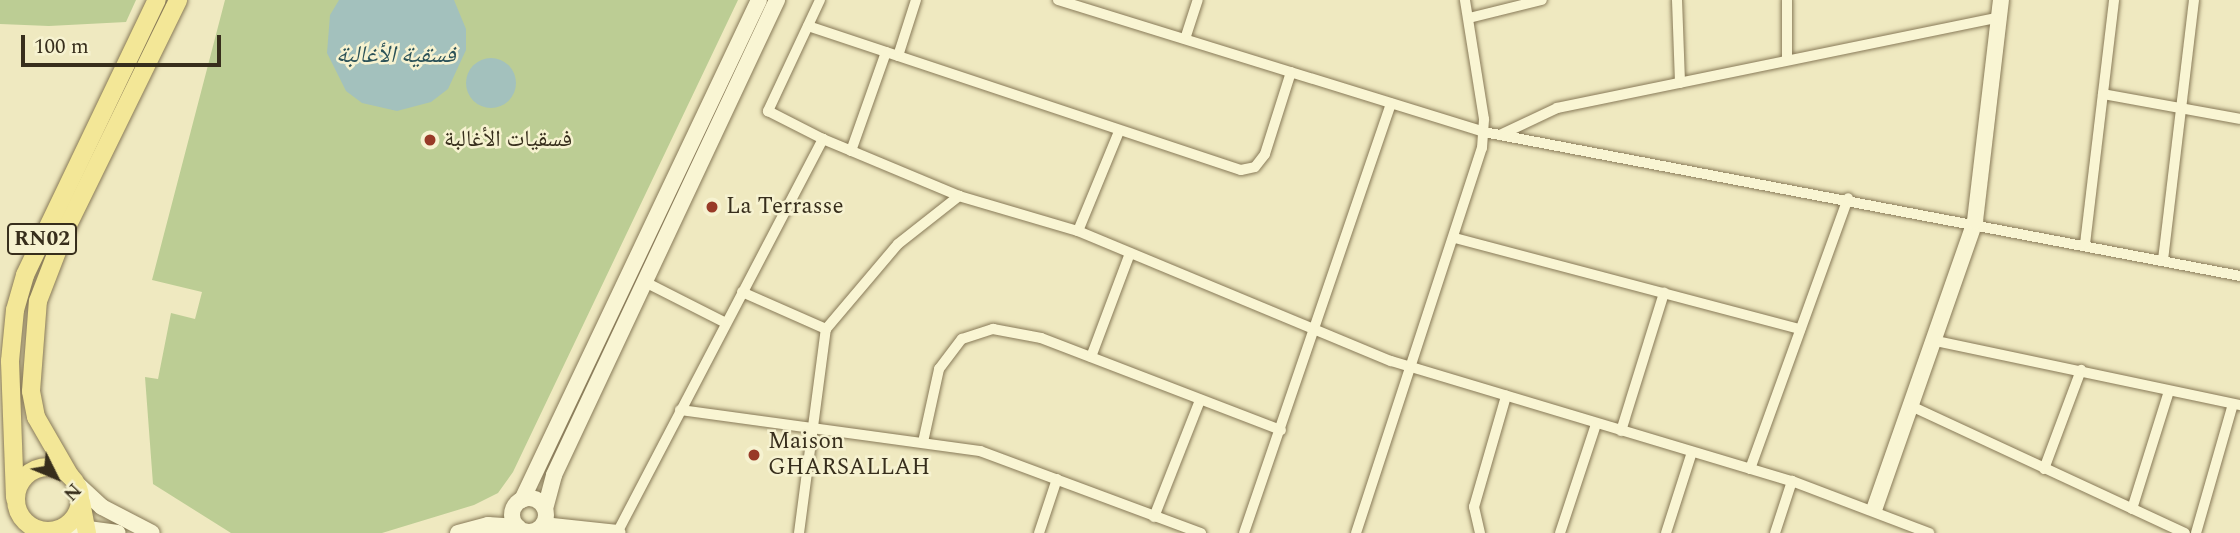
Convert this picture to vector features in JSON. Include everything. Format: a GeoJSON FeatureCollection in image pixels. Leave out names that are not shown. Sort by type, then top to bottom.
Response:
{"type":"FeatureCollection","features":[{"type":"Feature","properties":{"kind":"main road","name":"RN02"},"geometry":{"type":"LineString","coordinates":[[15,498],[8,473],[13,422],[10,360],[25,275],[157,0]]}},
{"type":"Feature","properties":{"kind":"main road","name":"RN02"},"geometry":{"type":"LineString","coordinates":[[72,478],[36,417],[31,391],[38,301],[65,231],[178,0]]}},
{"type":"Feature","properties":{"kind":"main road"},"geometry":{"type":"LineString","coordinates":[[0,444],[13,422]]}},
{"type":"Feature","properties":{"kind":"main road"},"geometry":{"type":"LineString","coordinates":[[35,529],[15,498],[23,479],[41,468]]}},
{"type":"Feature","properties":{"kind":"main road"},"geometry":{"type":"LineString","coordinates":[[8,473],[41,468],[72,478],[86,530]]}},
{"type":"Feature","properties":{"kind":"main road"},"geometry":{"type":"LineString","coordinates":[[0,512],[35,529],[66,526],[80,500]]}},
{"type":"Feature","properties":{"kind":"street"},"geometry":{"type":"LineString","coordinates":[[518,529],[520,502],[759,0]]}},
{"type":"Feature","properties":{"kind":"street"},"geometry":{"type":"LineString","coordinates":[[542,521],[554,475],[777,0]]}},
{"type":"Feature","properties":{"kind":"street"},"geometry":{"type":"LineString","coordinates":[[820,0],[768,111],[823,139],[959,196],[1078,231],[1316,332],[1414,368],[1791,481],[1875,508],[1929,533]]}},
{"type":"Feature","properties":{"kind":"street"},"geometry":{"type":"LineString","coordinates":[[898,56],[916,0]]}},
{"type":"Feature","properties":{"kind":"street"},"geometry":{"type":"LineString","coordinates":[[1058,0],[1186,36],[1484,132],[1975,221],[2240,276],[2240,270]]}},
{"type":"Feature","properties":{"kind":"street"},"geometry":{"type":"LineString","coordinates":[[1186,36],[1198,0]]}},
{"type":"Feature","properties":{"kind":"street"},"geometry":{"type":"LineString","coordinates":[[1469,18],[1542,0]]}},
{"type":"Feature","properties":{"kind":"street"},"geometry":{"type":"LineString","coordinates":[[1677,0],[1680,83]]}},
{"type":"Feature","properties":{"kind":"street"},"geometry":{"type":"LineString","coordinates":[[1787,0],[1787,59]]}},
{"type":"Feature","properties":{"kind":"street"},"geometry":{"type":"LineString","coordinates":[[1875,508],[1936,341],[1975,221],[2001,0]]}},
{"type":"Feature","properties":{"kind":"street"},"geometry":{"type":"LineString","coordinates":[[2085,244],[2114,0]]}},
{"type":"Feature","properties":{"kind":"street"},"geometry":{"type":"LineString","coordinates":[[2163,260],[2194,0]]}},
{"type":"Feature","properties":{"kind":"street"},"geometry":{"type":"LineString","coordinates":[[1356,533],[1414,368],[1455,238],[1484,132],[1469,18],[1462,1]]}},
{"type":"Feature","properties":{"kind":"street"},"geometry":{"type":"LineString","coordinates":[[1500,135],[1557,108],[1999,17]]}},
{"type":"Feature","properties":{"kind":"street"},"geometry":{"type":"LineString","coordinates":[[808,26],[1118,134],[1248,170],[1265,154],[1291,72]]}},
{"type":"Feature","properties":{"kind":"street"},"geometry":{"type":"LineString","coordinates":[[851,151],[886,52]]}},
{"type":"Feature","properties":{"kind":"street"},"geometry":{"type":"LineString","coordinates":[[2103,94],[2240,119]]}},
{"type":"Feature","properties":{"kind":"street"},"geometry":{"type":"LineString","coordinates":[[1244,533],[1316,332],[1391,103]]}},
{"type":"Feature","properties":{"kind":"street"},"geometry":{"type":"LineString","coordinates":[[1078,231],[1118,134]]}},
{"type":"Feature","properties":{"kind":"street"},"geometry":{"type":"LineString","coordinates":[[466,531],[518,529],[542,521],[618,533],[724,322],[823,139]]}},
{"type":"Feature","properties":{"kind":"street"},"geometry":{"type":"LineString","coordinates":[[799,533],[809,432],[826,329],[898,244],[959,196]]}},
{"type":"Feature","properties":{"kind":"street"},"geometry":{"type":"LineString","coordinates":[[1750,469],[1848,198]]}},
{"type":"Feature","properties":{"kind":"street"},"geometry":{"type":"LineString","coordinates":[[1455,238],[1800,329]]}},
{"type":"Feature","properties":{"kind":"street"},"geometry":{"type":"LineString","coordinates":[[1091,357],[1130,253]]}},
{"type":"Feature","properties":{"kind":"street"},"geometry":{"type":"LineString","coordinates":[[645,282],[724,322]]}},
{"type":"Feature","properties":{"kind":"street"},"geometry":{"type":"LineString","coordinates":[[742,292],[826,329]]}},
{"type":"Feature","properties":{"kind":"street"},"geometry":{"type":"LineString","coordinates":[[1621,431],[1664,293]]}},
{"type":"Feature","properties":{"kind":"street"},"geometry":{"type":"LineString","coordinates":[[923,442],[939,369],[975,331],[1011,330],[1091,357],[1281,430]]}},
{"type":"Feature","properties":{"kind":"street"},"geometry":{"type":"LineString","coordinates":[[1936,341],[2237,405],[2196,533]]}},
{"type":"Feature","properties":{"kind":"street"},"geometry":{"type":"LineString","coordinates":[[2044,469],[2081,370]]}},
{"type":"Feature","properties":{"kind":"street"},"geometry":{"type":"LineString","coordinates":[[2132,509],[2169,391]]}},
{"type":"Feature","properties":{"kind":"street"},"geometry":{"type":"LineString","coordinates":[[1480,533],[1474,507],[1506,396]]}},
{"type":"Feature","properties":{"kind":"street"},"geometry":{"type":"LineString","coordinates":[[1154,517],[1200,400]]}},
{"type":"Feature","properties":{"kind":"street"},"geometry":{"type":"LineString","coordinates":[[1911,406],[2185,533]]}},
{"type":"Feature","properties":{"kind":"street"},"geometry":{"type":"LineString","coordinates":[[680,410],[809,432],[923,442],[980,451],[1201,533]]}},
{"type":"Feature","properties":{"kind":"street"},"geometry":{"type":"LineString","coordinates":[[1560,533],[1596,424]]}},
{"type":"Feature","properties":{"kind":"street"},"geometry":{"type":"LineString","coordinates":[[1666,533],[1692,452]]}},
{"type":"Feature","properties":{"kind":"street"},"geometry":{"type":"LineString","coordinates":[[72,478],[102,507],[152,533]]}},
{"type":"Feature","properties":{"kind":"street"},"geometry":{"type":"LineString","coordinates":[[1039,533],[1057,479]]}},
{"type":"Feature","properties":{"kind":"street"},"geometry":{"type":"LineString","coordinates":[[1774,533],[1791,481]]}},
{"type":"Feature","properties":{"kind":"street"},"geometry":{"type":"LineString","coordinates":[[466,531],[520,502],[533,498],[542,521]]}},
{"type":"Feature","properties":{"kind":"street"},"geometry":{"type":"LineString","coordinates":[[66,526],[118,533]]}},
{"type":"Feature","properties":{"kind":"green space"},"geometry":{"type":"Polygon","coordinates":[[[0,0],[136,0],[126,22],[49,26],[0,24],[0,0]]]}},
{"type":"Feature","properties":{"kind":"green space","name":"فسقيات الأغالبة"},"geometry":{"type":"Polygon","coordinates":[[[225,0],[738,0],[513,472],[498,493],[474,505],[382,533],[231,533],[153,484],[145,377],[158,379],[171,313],[195,319],[202,292],[152,280],[225,0]]]}},
{"type":"Feature","properties":{"kind":"water","name":"فسقية الأغالبة"},"geometry":{"type":"Polygon","coordinates":[[[339,0],[454,0],[466,29],[466,50],[448,89],[431,102],[397,111],[362,103],[346,91],[327,53],[330,15],[339,0]]]}},
{"type":"Feature","properties":{"kind":"water","name":"فسقية الأغالبة"},"geometry":{"type":"Polygon","coordinates":[[[491,58],[509,65],[516,83],[509,101],[491,108],[473,101],[466,83],[473,65],[491,58]]]}},
{"type":"Feature","properties":{"kind":"place","name":"فسقيات الأغالبة"},"geometry":{"type":"Point","coordinates":[430,140]}},
{"type":"Feature","properties":{"kind":"place","name":"La Terrasse"},"geometry":{"type":"Point","coordinates":[712,207]}},
{"type":"Feature","properties":{"kind":"place","name":"Maison GHARSALLAH"},"geometry":{"type":"Point","coordinates":[754,455]}}]}
